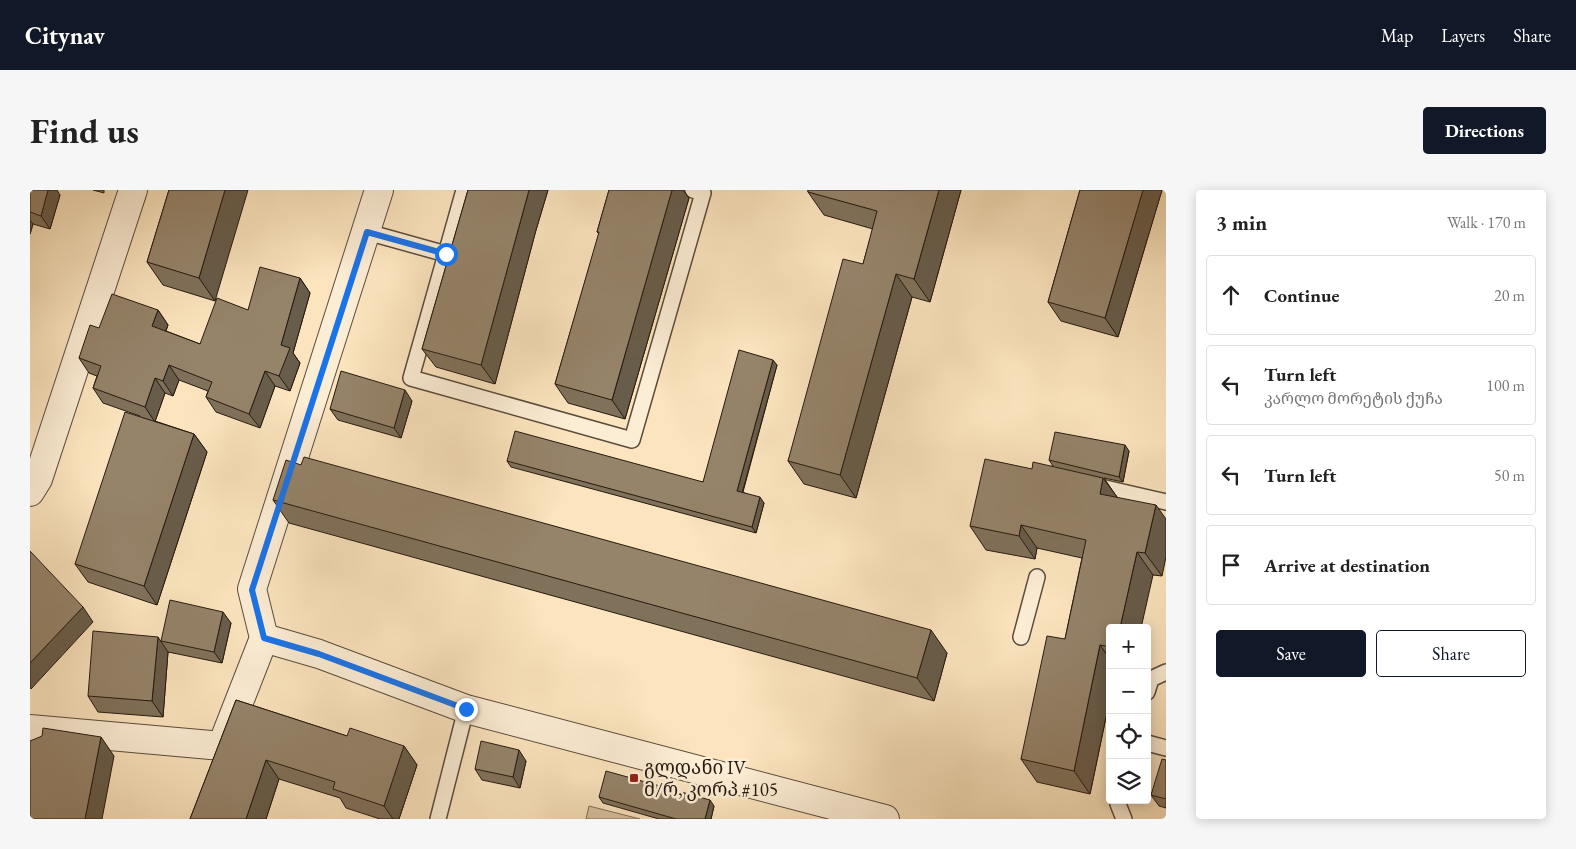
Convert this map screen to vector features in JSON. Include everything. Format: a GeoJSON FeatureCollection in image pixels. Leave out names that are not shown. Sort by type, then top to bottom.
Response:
{"type":"FeatureCollection","features":[{"type":"Feature","properties":{"kind":"street"},"geometry":{"type":"LineString","coordinates":[[30,492],[38,478],[133,190]]}},
{"type":"Feature","properties":{"kind":"street"},"geometry":{"type":"LineString","coordinates":[[211,773],[264,638],[252,590],[379,190]]}},
{"type":"Feature","properties":{"kind":"street"},"geometry":{"type":"LineString","coordinates":[[264,638],[319,654],[466,709],[885,819]]}},
{"type":"Feature","properties":{"kind":"street"},"geometry":{"type":"LineString","coordinates":[[30,728],[222,746]]}},
{"type":"Feature","properties":{"kind":"lane"},"geometry":{"type":"LineString","coordinates":[[464,190],[411,378],[632,440],[703,193],[693,190]]}},
{"type":"Feature","properties":{"kind":"lane"},"geometry":{"type":"LineString","coordinates":[[367,232],[446,254]]}},
{"type":"Feature","properties":{"kind":"lane"},"geometry":{"type":"LineString","coordinates":[[1079,482],[1166,502]]}},
{"type":"Feature","properties":{"kind":"lane"},"geometry":{"type":"LineString","coordinates":[[1021,637],[1037,577]]}},
{"type":"Feature","properties":{"kind":"lane"},"geometry":{"type":"LineString","coordinates":[[1151,679],[1166,672]]}},
{"type":"Feature","properties":{"kind":"lane"},"geometry":{"type":"LineString","coordinates":[[438,819],[466,709]]}},
{"type":"Feature","properties":{"kind":"lane"},"geometry":{"type":"LineString","coordinates":[[1151,744],[1166,748]]}},
{"type":"Feature","properties":{"kind":"lane"},"geometry":{"type":"LineString","coordinates":[[1118,804],[1124,819]]}},
{"type":"Feature","properties":{"kind":"shaded area"},"geometry":{"type":"Polygon","coordinates":[[[589,806],[640,819],[586,819],[589,806]]]}},
{"type":"Feature","properties":{"kind":"building"},"geometry":{"type":"Polygon","coordinates":[[[30,190],[48,190],[41,216],[30,212],[30,190]]]}},
{"type":"Feature","properties":{"kind":"building"},"geometry":{"type":"Polygon","coordinates":[[[169,190],[225,190],[199,278],[147,262],[169,190]]]}},
{"type":"Feature","properties":{"kind":"building"},"geometry":{"type":"Polygon","coordinates":[[[468,190],[529,190],[481,365],[422,349],[468,190]]]}},
{"type":"Feature","properties":{"kind":"building"},"geometry":{"type":"Polygon","coordinates":[[[609,190],[672,190],[612,400],[555,384],[599,232],[597,232],[609,190]]]}},
{"type":"Feature","properties":{"kind":"building"},"geometry":{"type":"Polygon","coordinates":[[[808,190],[939,190],[914,279],[896,274],[840,475],[788,461],[843,259],[863,264],[877,211],[808,192],[808,190]]]}},
{"type":"Feature","properties":{"kind":"building"},"geometry":{"type":"Polygon","coordinates":[[[1080,190],[1143,190],[1105,318],[1048,302],[1080,190]]]}},
{"type":"Feature","properties":{"kind":"building"},"geometry":{"type":"Polygon","coordinates":[[[260,267],[300,278],[281,345],[290,348],[279,376],[265,371],[249,414],[206,397],[212,382],[169,365],[163,381],[155,378],[145,407],[93,388],[101,366],[79,358],[90,325],[99,328],[112,294],[158,310],[152,326],[200,344],[217,298],[248,310],[260,267]]]}},
{"type":"Feature","properties":{"kind":"building"},"geometry":{"type":"Polygon","coordinates":[[[739,350],[773,360],[737,491],[760,497],[752,527],[507,461],[515,431],[703,482],[739,350]]]}},
{"type":"Feature","properties":{"kind":"building"},"geometry":{"type":"Polygon","coordinates":[[[341,371],[405,390],[394,428],[330,409],[341,371]]]}},
{"type":"Feature","properties":{"kind":"building"},"geometry":{"type":"Polygon","coordinates":[[[125,412],[194,434],[144,586],[75,564],[125,412]]]}},
{"type":"Feature","properties":{"kind":"building"},"geometry":{"type":"Polygon","coordinates":[[[1055,432],[1125,445],[1119,477],[1049,460],[1055,432]]]}},
{"type":"Feature","properties":{"kind":"building"},"geometry":{"type":"Polygon","coordinates":[[[304,457],[931,630],[917,678],[273,500],[286,460],[301,465],[304,457]]]}},
{"type":"Feature","properties":{"kind":"building"},"geometry":{"type":"Polygon","coordinates":[[[985,459],[1032,469],[1033,462],[1103,478],[1100,494],[1156,505],[1145,553],[1137,552],[1121,624],[1106,624],[1106,646],[1100,645],[1074,771],[1021,759],[1047,636],[1065,639],[1086,540],[1021,525],[1019,536],[970,526],[985,459]]]}},
{"type":"Feature","properties":{"kind":"building"},"geometry":{"type":"Polygon","coordinates":[[[30,551],[83,607],[30,663],[30,551]]]}},
{"type":"Feature","properties":{"kind":"building"},"geometry":{"type":"Polygon","coordinates":[[[170,600],[223,612],[214,652],[161,641],[170,600]]]}},
{"type":"Feature","properties":{"kind":"building"},"geometry":{"type":"Polygon","coordinates":[[[93,631],[158,637],[152,701],[88,696],[93,631]]]}},
{"type":"Feature","properties":{"kind":"building"},"geometry":{"type":"Polygon","coordinates":[[[236,700],[347,736],[350,728],[404,746],[384,806],[333,789],[335,782],[266,760],[246,819],[190,819],[236,700]]]}},
{"type":"Feature","properties":{"kind":"building"},"geometry":{"type":"Polygon","coordinates":[[[43,728],[101,737],[85,819],[30,819],[30,741],[42,736],[43,728]]]}},
{"type":"Feature","properties":{"kind":"building"},"geometry":{"type":"Polygon","coordinates":[[[481,741],[519,750],[513,777],[475,769],[481,741]]]}},
{"type":"Feature","properties":{"kind":"building"},"geometry":{"type":"Polygon","coordinates":[[[1162,759],[1166,760],[1166,799],[1151,795],[1162,759]]]}},
{"type":"Feature","properties":{"kind":"building"},"geometry":{"type":"Polygon","coordinates":[[[606,771],[710,800],[705,819],[676,819],[599,797],[606,771]]]}},
{"type":"Feature","properties":{"kind":"place","name":"გლდანი IV მ/რ, კორპ #105"},"geometry":{"type":"Point","coordinates":[634,778]}},
{"type":"Feature","properties":{"kind":"route"},"geometry":{"type":"LineString","coordinates":[[446,254],[367,232],[252,590],[264,638],[319,654],[466,709]]}}]}
